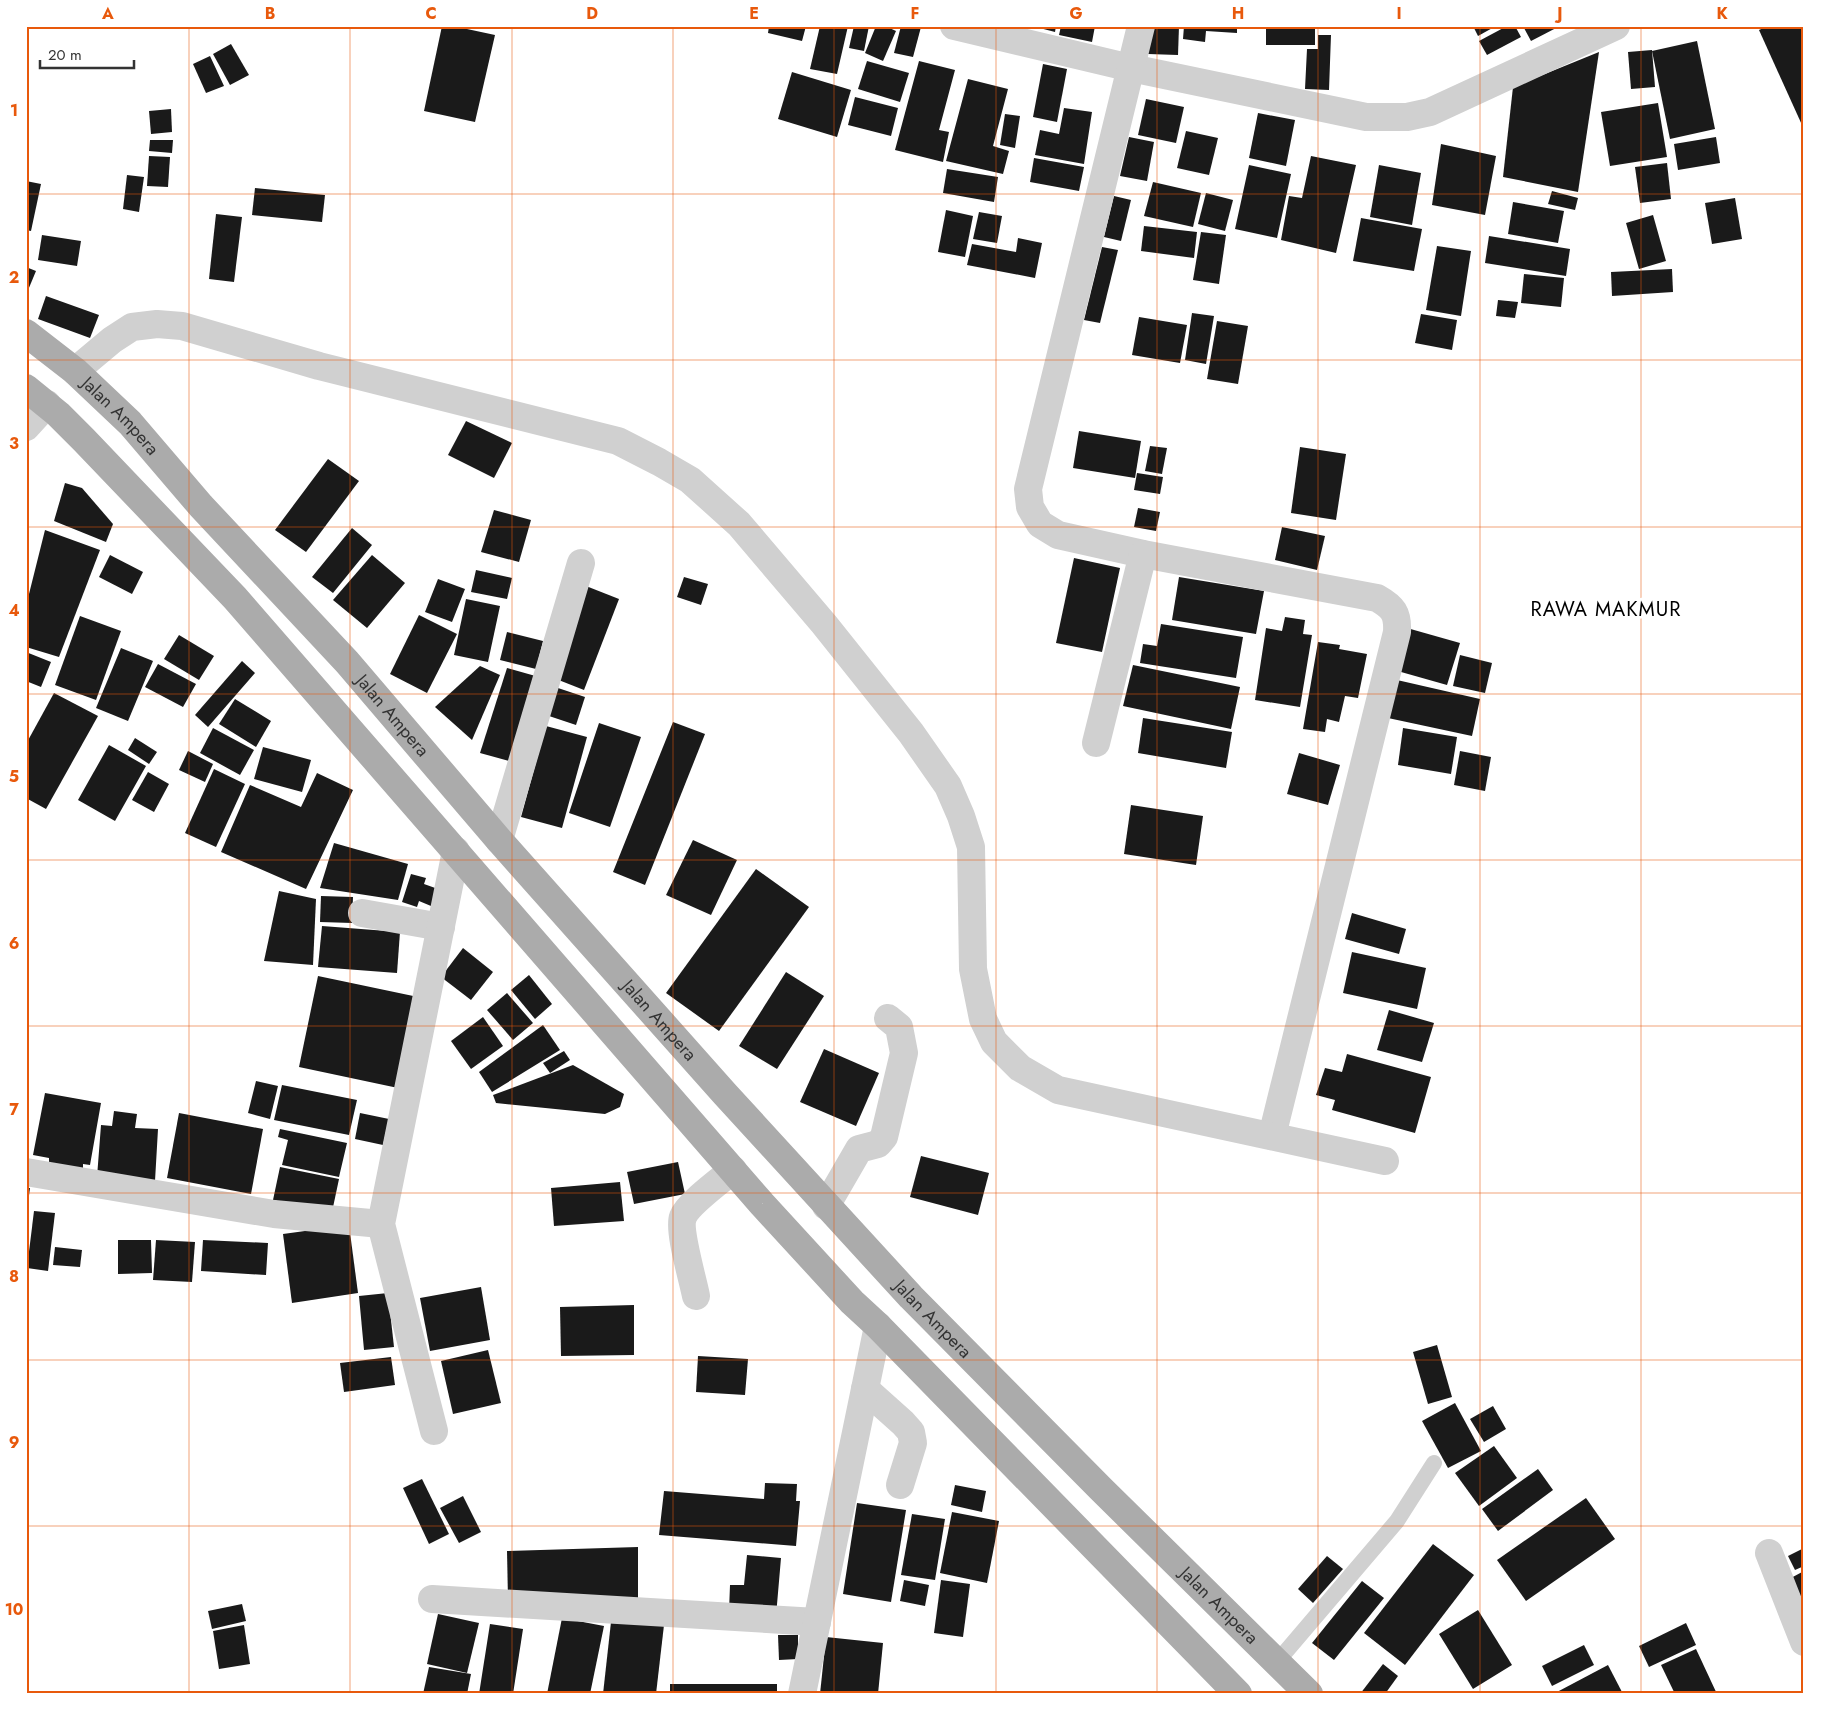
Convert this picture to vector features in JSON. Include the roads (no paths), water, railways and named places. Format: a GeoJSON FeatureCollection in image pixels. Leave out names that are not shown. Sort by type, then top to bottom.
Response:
{"type":"FeatureCollection","features":[{"type":"Feature","properties":{"kind":"main road","name":"Jalan Ampera"},"geometry":{"type":"LineString","coordinates":[[26,333],[75,371],[130,424],[201,506],[348,662],[499,840],[725,1094],[826,1206],[935,1322],[1309,1694]]}},
{"type":"Feature","properties":{"kind":"main road"},"geometry":{"type":"LineString","coordinates":[[36,396],[84,440],[235,598],[733,1170],[852,1302],[878,1326],[1238,1694]]}},
{"type":"Feature","properties":{"kind":"main road"},"geometry":{"type":"LineString","coordinates":[[692,1121],[725,1094]]}},
{"type":"Feature","properties":{"kind":"street"},"geometry":{"type":"LineString","coordinates":[[954,26],[1130,68],[1366,117],[1407,117],[1430,112],[1616,26]]}},
{"type":"Feature","properties":{"kind":"street"},"geometry":{"type":"LineString","coordinates":[[1141,26],[1028,489],[1030,507],[1040,524],[1058,535],[1143,554],[1377,598],[1391,606],[1397,620],[1397,632],[1272,1136]]}},
{"type":"Feature","properties":{"kind":"street"},"geometry":{"type":"LineString","coordinates":[[75,371],[112,340],[132,327],[157,324],[182,326],[319,366],[618,441],[660,462],[690,480],[739,524],[824,624],[911,733],[948,786],[961,816],[971,847],[973,969],[983,1019],[994,1042],[1020,1068],[1058,1090],[1385,1161]]}},
{"type":"Feature","properties":{"kind":"street"},"geometry":{"type":"LineString","coordinates":[[26,427],[36,396]]}},
{"type":"Feature","properties":{"kind":"street"},"geometry":{"type":"LineString","coordinates":[[1096,742],[1143,554]]}},
{"type":"Feature","properties":{"kind":"street"},"geometry":{"type":"LineString","coordinates":[[499,840],[582,563]]}},
{"type":"Feature","properties":{"kind":"street"},"geometry":{"type":"LineString","coordinates":[[434,1431],[381,1224],[456,851]]}},
{"type":"Feature","properties":{"kind":"street"},"geometry":{"type":"LineString","coordinates":[[362,913],[441,927]]}},
{"type":"Feature","properties":{"kind":"street"},"geometry":{"type":"LineString","coordinates":[[826,1206],[859,1150],[878,1144],[884,1137],[904,1053],[899,1027],[888,1018]]}},
{"type":"Feature","properties":{"kind":"street"},"geometry":{"type":"LineString","coordinates":[[696,1296],[682,1229],[682,1218],[689,1208],[733,1170]]}},
{"type":"Feature","properties":{"kind":"street"},"geometry":{"type":"LineString","coordinates":[[26,1172],[239,1209],[381,1224]]}},
{"type":"Feature","properties":{"kind":"street"},"geometry":{"type":"LineString","coordinates":[[802,1694],[878,1326]]}},
{"type":"Feature","properties":{"kind":"street"},"geometry":{"type":"LineString","coordinates":[[865,1389],[911,1432],[913,1443],[900,1486]]}},
{"type":"Feature","properties":{"kind":"street"},"geometry":{"type":"LineString","coordinates":[[1769,1553],[1804,1642]]}},
{"type":"Feature","properties":{"kind":"street"},"geometry":{"type":"LineString","coordinates":[[432,1599],[818,1622]]}},
{"type":"Feature","properties":{"kind":"lane"},"geometry":{"type":"LineString","coordinates":[[1276,1663],[1397,1521],[1434,1463]]}},
{"type":"Feature","properties":{"kind":"district","name":"RAWA MAKMUR"},"geometry":{"type":"Point","coordinates":[1606,609]}}]}
